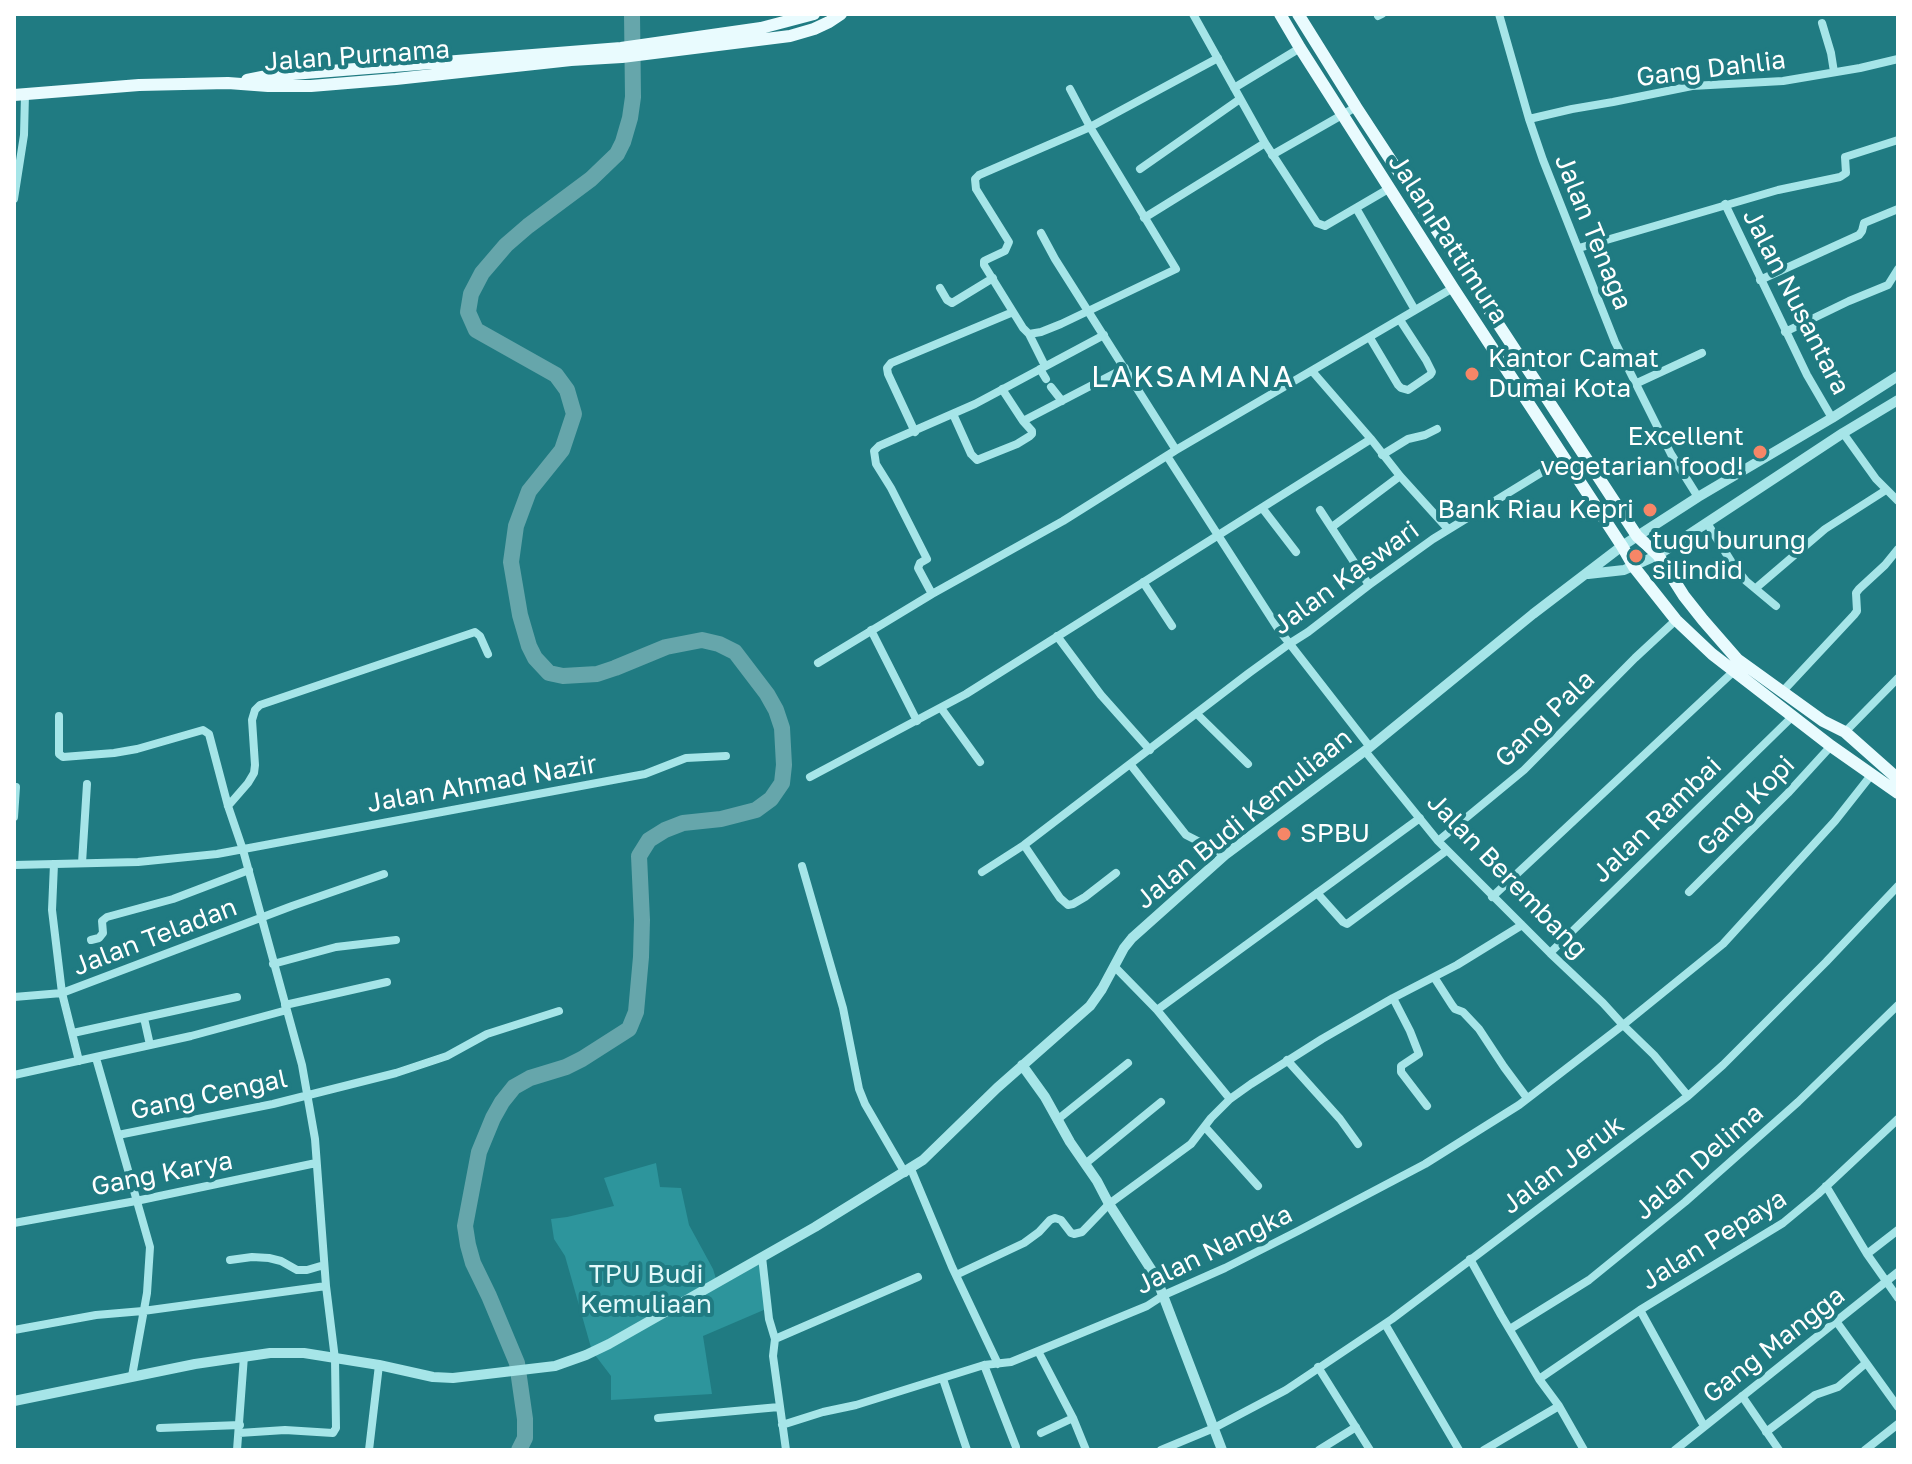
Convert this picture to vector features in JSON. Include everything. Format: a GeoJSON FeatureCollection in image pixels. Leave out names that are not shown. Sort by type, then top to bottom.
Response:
{"type":"FeatureCollection","features":[{"type":"Feature","properties":{"kind":"main road"},"geometry":{"type":"LineString","coordinates":[[487,63],[761,28],[814,14]]}},
{"type":"Feature","properties":{"kind":"main road"},"geometry":{"type":"LineString","coordinates":[[487,63],[622,57],[790,36],[814,29],[841,14]]}},
{"type":"Feature","properties":{"kind":"main road","name":"Jalan Pattimura"},"geometry":{"type":"LineString","coordinates":[[1280,14],[1634,567],[1676,620],[1712,654],[1831,746],[1898,793]]}},
{"type":"Feature","properties":{"kind":"main road","name":"Jalan Pattimura"},"geometry":{"type":"LineString","coordinates":[[1298,14],[1637,536],[1658,555],[1684,596],[1737,659],[1823,721],[1845,732],[1896,774]]}},
{"type":"Feature","properties":{"kind":"main road","name":"Jalan Purnama"},"geometry":{"type":"LineString","coordinates":[[19,94],[139,85],[228,83],[311,86],[396,79],[487,63]]}},
{"type":"Feature","properties":{"kind":"street"},"geometry":{"type":"LineString","coordinates":[[1193,14],[1272,155],[1319,225],[1325,226],[1390,188]]}},
{"type":"Feature","properties":{"kind":"street","name":"Jalan Tenaga"},"geometry":{"type":"LineString","coordinates":[[1499,14],[1543,160],[1615,342],[1671,454],[1698,497]]}},
{"type":"Feature","properties":{"kind":"street"},"geometry":{"type":"LineString","coordinates":[[1822,23],[1834,72]]}},
{"type":"Feature","properties":{"kind":"street"},"geometry":{"type":"LineString","coordinates":[[1234,88],[1300,48]]}},
{"type":"Feature","properties":{"kind":"street"},"geometry":{"type":"LineString","coordinates":[[1062,401],[1049,383],[1029,334],[984,265],[984,261],[1005,251],[1009,242],[976,189],[975,179],[1090,127],[1218,58]]}},
{"type":"Feature","properties":{"kind":"street","name":"Gang Dahlia"},"geometry":{"type":"LineString","coordinates":[[1529,119],[1692,86],[1783,81],[1898,59]]}},
{"type":"Feature","properties":{"kind":"street"},"geometry":{"type":"LineString","coordinates":[[1029,334],[1061,324],[1176,269],[1070,89]]}},
{"type":"Feature","properties":{"kind":"street"},"geometry":{"type":"LineString","coordinates":[[14,199],[24,135],[19,94]]}},
{"type":"Feature","properties":{"kind":"street"},"geometry":{"type":"LineString","coordinates":[[1140,169],[1240,99]]}},
{"type":"Feature","properties":{"kind":"street"},"geometry":{"type":"LineString","coordinates":[[1272,155],[1356,107]]}},
{"type":"Feature","properties":{"kind":"street"},"geometry":{"type":"LineString","coordinates":[[1579,248],[1725,204],[1840,177],[1846,173],[1845,157],[1898,140]]}},
{"type":"Feature","properties":{"kind":"street"},"geometry":{"type":"LineString","coordinates":[[1144,218],[1265,143]]}},
{"type":"Feature","properties":{"kind":"street","name":"Jalan Nusantara"},"geometry":{"type":"LineString","coordinates":[[1725,204],[1785,332],[1832,418]]}},
{"type":"Feature","properties":{"kind":"street"},"geometry":{"type":"LineString","coordinates":[[1356,208],[1415,310]]}},
{"type":"Feature","properties":{"kind":"street"},"geometry":{"type":"LineString","coordinates":[[1760,280],[1859,235],[1864,223],[1898,209]]}},
{"type":"Feature","properties":{"kind":"street"},"geometry":{"type":"LineString","coordinates":[[1041,233],[1176,450]]}},
{"type":"Feature","properties":{"kind":"street"},"geometry":{"type":"LineString","coordinates":[[1785,332],[1888,285],[1898,269]]}},
{"type":"Feature","properties":{"kind":"street"},"geometry":{"type":"LineString","coordinates":[[940,288],[952,303],[993,278]]}},
{"type":"Feature","properties":{"kind":"street"},"geometry":{"type":"LineString","coordinates":[[818,663],[1453,288]]}},
{"type":"Feature","properties":{"kind":"street"},"geometry":{"type":"LineString","coordinates":[[915,432],[888,374],[887,368],[891,363],[1013,312]]}},
{"type":"Feature","properties":{"kind":"street"},"geometry":{"type":"LineString","coordinates":[[1370,338],[1398,385],[1408,390],[1432,372],[1400,320]]}},
{"type":"Feature","properties":{"kind":"street"},"geometry":{"type":"LineString","coordinates":[[932,594],[918,568],[927,559],[924,550],[873,454],[879,446],[953,414],[1104,335]]}},
{"type":"Feature","properties":{"kind":"street"},"geometry":{"type":"LineString","coordinates":[[1635,384],[1702,353]]}},
{"type":"Feature","properties":{"kind":"street"},"geometry":{"type":"LineString","coordinates":[[1023,421],[1125,368]]}},
{"type":"Feature","properties":{"kind":"street"},"geometry":{"type":"LineString","coordinates":[[1312,371],[1448,529]]}},
{"type":"Feature","properties":{"kind":"street","name":"Jalan Budi Kemuliaan"},"geometry":{"type":"LineString","coordinates":[[14,1401],[132,1376],[270,1353],[304,1353],[441,1378],[551,1367],[599,1349],[908,1171],[936,1149],[1022,1065],[1090,1006],[1124,948],[1140,930],[1225,855],[1368,749],[1622,546],[1898,376]]}},
{"type":"Feature","properties":{"kind":"street"},"geometry":{"type":"LineString","coordinates":[[953,414],[971,454],[979,461],[1030,436],[1032,431],[1002,389]]}},
{"type":"Feature","properties":{"kind":"street"},"geometry":{"type":"LineString","coordinates":[[1582,576],[1624,570],[1658,555],[1898,400]]}},
{"type":"Feature","properties":{"kind":"street"},"geometry":{"type":"LineString","coordinates":[[1382,455],[1408,439],[1437,429]]}},
{"type":"Feature","properties":{"kind":"street"},"geometry":{"type":"LineString","coordinates":[[1843,433],[1886,490],[1898,501]]}},
{"type":"Feature","properties":{"kind":"street"},"geometry":{"type":"LineString","coordinates":[[810,777],[966,694],[1371,439]]}},
{"type":"Feature","properties":{"kind":"street","name":"Jalan Berembang"},"geometry":{"type":"LineString","coordinates":[[1167,456],[1289,644],[1446,851],[1603,1003],[1654,1055],[1688,1096]]}},
{"type":"Feature","properties":{"kind":"street","name":"Jalan Kaswari"},"geometry":{"type":"LineString","coordinates":[[982,872],[1024,845],[1369,585],[1448,529],[1565,458]]}},
{"type":"Feature","properties":{"kind":"street"},"geometry":{"type":"LineString","coordinates":[[1332,527],[1400,476]]}},
{"type":"Feature","properties":{"kind":"street"},"geometry":{"type":"LineString","coordinates":[[1756,588],[1825,529],[1886,490]]}},
{"type":"Feature","properties":{"kind":"street"},"geometry":{"type":"LineString","coordinates":[[1263,509],[1296,552]]}},
{"type":"Feature","properties":{"kind":"street"},"geometry":{"type":"LineString","coordinates":[[1320,510],[1369,585]]}},
{"type":"Feature","properties":{"kind":"street"},"geometry":{"type":"LineString","coordinates":[[1707,523],[1734,566],[1776,606]]}},
{"type":"Feature","properties":{"kind":"street"},"geometry":{"type":"LineString","coordinates":[[1783,691],[1854,615],[1857,611],[1856,593],[1898,549]]}},
{"type":"Feature","properties":{"kind":"street"},"geometry":{"type":"LineString","coordinates":[[1143,582],[1172,626]]}},
{"type":"Feature","properties":{"kind":"street","name":"Gang Pala"},"geometry":{"type":"LineString","coordinates":[[1438,841],[1524,770],[1676,620]]}},
{"type":"Feature","properties":{"kind":"street"},"geometry":{"type":"LineString","coordinates":[[871,630],[917,721]]}},
{"type":"Feature","properties":{"kind":"street"},"geometry":{"type":"LineString","coordinates":[[228,806],[254,773],[252,720],[260,705],[475,632],[488,654]]}},
{"type":"Feature","properties":{"kind":"street"},"geometry":{"type":"LineString","coordinates":[[1057,636],[1101,695],[1150,750]]}},
{"type":"Feature","properties":{"kind":"street"},"geometry":{"type":"LineString","coordinates":[[1492,897],[1734,671]]}},
{"type":"Feature","properties":{"kind":"street"},"geometry":{"type":"LineString","coordinates":[[1845,732],[1898,678]]}},
{"type":"Feature","properties":{"kind":"street"},"geometry":{"type":"LineString","coordinates":[[941,708],[980,762]]}},
{"type":"Feature","properties":{"kind":"street"},"geometry":{"type":"LineString","coordinates":[[1197,714],[1248,764]]}},
{"type":"Feature","properties":{"kind":"street"},"geometry":{"type":"LineString","coordinates":[[59,716],[59,754],[63,757],[114,753],[203,730],[211,738],[309,1095],[335,1359],[337,1413],[334,1432],[160,1428]]}},
{"type":"Feature","properties":{"kind":"street","name":"Jalan Rambai"},"geometry":{"type":"LineString","coordinates":[[1550,953],[1793,716]]}},
{"type":"Feature","properties":{"kind":"street","name":"Gang Kopi"},"geometry":{"type":"LineString","coordinates":[[1689,892],[1831,746]]}},
{"type":"Feature","properties":{"kind":"street","name":"Jalan Ahmad Nazir"},"geometry":{"type":"LineString","coordinates":[[14,865],[172,860],[243,850],[645,774],[686,758],[726,756]]}},
{"type":"Feature","properties":{"kind":"street"},"geometry":{"type":"LineString","coordinates":[[1130,764],[1186,835],[1225,855]]}},
{"type":"Feature","properties":{"kind":"street","name":"Jalan Nangka"},"geometry":{"type":"LineString","coordinates":[[782,1425],[984,1365],[1011,1362],[1147,1306],[1164,1295],[1286,1238],[1425,1164],[1527,1098],[1723,944],[1835,821],[1872,774]]}},
{"type":"Feature","properties":{"kind":"street"},"geometry":{"type":"LineString","coordinates":[[82,863],[87,784]]}},
{"type":"Feature","properties":{"kind":"street"},"geometry":{"type":"LineString","coordinates":[[14,817],[16,787]]}},
{"type":"Feature","properties":{"kind":"street"},"geometry":{"type":"LineString","coordinates":[[1157,1010],[1420,818]]}},
{"type":"Feature","properties":{"kind":"street"},"geometry":{"type":"LineString","coordinates":[[1024,845],[1068,905],[1085,897],[1116,873]]}},
{"type":"Feature","properties":{"kind":"street"},"geometry":{"type":"LineString","coordinates":[[1317,893],[1347,924],[1446,851]]}},
{"type":"Feature","properties":{"kind":"street"},"geometry":{"type":"LineString","coordinates":[[54,864],[52,910],[62,993],[79,1061]]}},
{"type":"Feature","properties":{"kind":"street"},"geometry":{"type":"LineString","coordinates":[[802,866],[843,1008],[859,1089],[865,1104],[908,1171],[998,1364]]}},
{"type":"Feature","properties":{"kind":"street"},"geometry":{"type":"LineString","coordinates":[[91,940],[103,933],[102,921],[107,917],[173,899],[249,870]]}},
{"type":"Feature","properties":{"kind":"street","name":"Jalan Teladan"},"geometry":{"type":"LineString","coordinates":[[14,997],[62,993],[384,874]]}},
{"type":"Feature","properties":{"kind":"street","name":"Jalan Jeruk"},"geometry":{"type":"LineString","coordinates":[[1161,1450],[1214,1428],[1286,1390],[1385,1324],[1688,1096],[1826,962],[1898,886]]}},
{"type":"Feature","properties":{"kind":"street"},"geometry":{"type":"LineString","coordinates":[[956,1275],[1024,1243],[1055,1218],[1061,1220],[1071,1233],[1078,1234],[1109,1204],[1191,1144],[1230,1099],[1287,1060],[1522,925]]}},
{"type":"Feature","properties":{"kind":"street"},"geometry":{"type":"LineString","coordinates":[[273,964],[336,947],[396,940]]}},
{"type":"Feature","properties":{"kind":"street"},"geometry":{"type":"LineString","coordinates":[[1114,966],[1157,1010],[1230,1099]]}},
{"type":"Feature","properties":{"kind":"street"},"geometry":{"type":"LineString","coordinates":[[1434,977],[1455,1009],[1463,1012],[1479,1029],[1527,1098]]}},
{"type":"Feature","properties":{"kind":"street"},"geometry":{"type":"LineString","coordinates":[[14,1075],[191,1036],[387,982]]}},
{"type":"Feature","properties":{"kind":"street"},"geometry":{"type":"LineString","coordinates":[[73,1033],[237,997]]}},
{"type":"Feature","properties":{"kind":"street"},"geometry":{"type":"LineString","coordinates":[[1393,998],[1419,1054],[1401,1066],[1401,1072],[1427,1106]]}},
{"type":"Feature","properties":{"kind":"street","name":"Jalan Delima"},"geometry":{"type":"LineString","coordinates":[[1510,1329],[1589,1280],[1685,1202],[1798,1102],[1898,1005]]}},
{"type":"Feature","properties":{"kind":"street","name":"Gang Cengal"},"geometry":{"type":"LineString","coordinates":[[118,1135],[261,1106],[396,1073],[447,1056],[487,1034],[559,1011]]}},
{"type":"Feature","properties":{"kind":"street"},"geometry":{"type":"LineString","coordinates":[[144,1018],[150,1045]]}},
{"type":"Feature","properties":{"kind":"street"},"geometry":{"type":"LineString","coordinates":[[96,1058],[150,1247],[147,1293],[132,1376]]}},
{"type":"Feature","properties":{"kind":"street"},"geometry":{"type":"LineString","coordinates":[[1287,1060],[1358,1144]]}},
{"type":"Feature","properties":{"kind":"street"},"geometry":{"type":"LineString","coordinates":[[1057,1120],[1128,1063]]}},
{"type":"Feature","properties":{"kind":"street"},"geometry":{"type":"LineString","coordinates":[[1022,1065],[1146,1259],[1164,1295],[1222,1450]]}},
{"type":"Feature","properties":{"kind":"street"},"geometry":{"type":"LineString","coordinates":[[1085,1164],[1161,1102]]}},
{"type":"Feature","properties":{"kind":"street","name":"Jalan Pepaya"},"geometry":{"type":"LineString","coordinates":[[1539,1379],[1640,1310],[1783,1223],[1898,1119]]}},
{"type":"Feature","properties":{"kind":"street"},"geometry":{"type":"LineString","coordinates":[[1205,1127],[1258,1186]]}},
{"type":"Feature","properties":{"kind":"street","name":"Gang Karya"},"geometry":{"type":"LineString","coordinates":[[14,1223],[316,1163]]}},
{"type":"Feature","properties":{"kind":"street"},"geometry":{"type":"LineString","coordinates":[[1826,1186],[1898,1298]]}},
{"type":"Feature","properties":{"kind":"street"},"geometry":{"type":"LineString","coordinates":[[1867,1254],[1898,1230]]}},
{"type":"Feature","properties":{"kind":"street"},"geometry":{"type":"LineString","coordinates":[[762,1257],[769,1319],[775,1339],[773,1356],[786,1450]]}},
{"type":"Feature","properties":{"kind":"street"},"geometry":{"type":"LineString","coordinates":[[230,1260],[269,1258],[297,1270],[324,1265]]}},
{"type":"Feature","properties":{"kind":"street"},"geometry":{"type":"LineString","coordinates":[[1470,1259],[1584,1450]]}},
{"type":"Feature","properties":{"kind":"street","name":"Gang Mangga"},"geometry":{"type":"LineString","coordinates":[[1675,1450],[1898,1272]]}},
{"type":"Feature","properties":{"kind":"street"},"geometry":{"type":"LineString","coordinates":[[775,1339],[918,1277]]}},
{"type":"Feature","properties":{"kind":"street"},"geometry":{"type":"LineString","coordinates":[[14,1330],[96,1315],[326,1286]]}},
{"type":"Feature","properties":{"kind":"street"},"geometry":{"type":"LineString","coordinates":[[1640,1310],[1704,1426]]}},
{"type":"Feature","properties":{"kind":"street"},"geometry":{"type":"LineString","coordinates":[[1836,1321],[1898,1407]]}},
{"type":"Feature","properties":{"kind":"street"},"geometry":{"type":"LineString","coordinates":[[1385,1324],[1459,1450]]}},
{"type":"Feature","properties":{"kind":"street"},"geometry":{"type":"LineString","coordinates":[[1038,1351],[1086,1450]]}},
{"type":"Feature","properties":{"kind":"street"},"geometry":{"type":"LineString","coordinates":[[237,1450],[244,1356]]}},
{"type":"Feature","properties":{"kind":"street"},"geometry":{"type":"LineString","coordinates":[[1766,1432],[1819,1393],[1835,1389],[1866,1363]]}},
{"type":"Feature","properties":{"kind":"street"},"geometry":{"type":"LineString","coordinates":[[369,1450],[379,1365]]}},
{"type":"Feature","properties":{"kind":"street"},"geometry":{"type":"LineString","coordinates":[[984,1365],[1016,1447]]}},
{"type":"Feature","properties":{"kind":"street"},"geometry":{"type":"LineString","coordinates":[[1318,1367],[1370,1450]]}},
{"type":"Feature","properties":{"kind":"street"},"geometry":{"type":"LineString","coordinates":[[943,1379],[967,1450]]}},
{"type":"Feature","properties":{"kind":"street"},"geometry":{"type":"LineString","coordinates":[[1742,1396],[1779,1450]]}},
{"type":"Feature","properties":{"kind":"street"},"geometry":{"type":"LineString","coordinates":[[1484,1450],[1559,1406]]}},
{"type":"Feature","properties":{"kind":"street"},"geometry":{"type":"LineString","coordinates":[[658,1418],[779,1407]]}},
{"type":"Feature","properties":{"kind":"street"},"geometry":{"type":"LineString","coordinates":[[1041,1433],[1073,1418]]}},
{"type":"Feature","properties":{"kind":"street"},"geometry":{"type":"LineString","coordinates":[[1865,1450],[1898,1424]]}},
{"type":"Feature","properties":{"kind":"street"},"geometry":{"type":"LineString","coordinates":[[1319,1450],[1356,1427]]}},
{"type":"Feature","properties":{"kind":"green space","name":"TPU Budi Kemuliaan"},"geometry":{"type":"Polygon","coordinates":[[[656,1163],[660,1187],[681,1188],[689,1225],[717,1282],[758,1259],[766,1309],[703,1336],[712,1394],[611,1400],[611,1376],[592,1351],[565,1256],[554,1239],[551,1219],[614,1206],[604,1178],[656,1163]]]}},
{"type":"Feature","properties":{"kind":"waterway"},"geometry":{"type":"LineString","coordinates":[[519,1450],[525,1438],[525,1419],[517,1363],[473,1263],[465,1226],[479,1152],[493,1118],[514,1087],[582,1059],[629,1029],[636,1012],[641,957],[639,856],[649,840],[683,823],[721,819],[756,810],[771,799],[782,783],[784,765],[782,728],[776,710],[735,652],[702,640],[666,647],[597,674],[563,676],[549,673],[535,658],[520,615],[511,562],[516,526],[529,491],[562,450],[574,414],[567,390],[556,375],[476,330],[468,312],[471,294],[482,273],[506,245],[591,179],[617,154],[630,118],[633,97],[632,14]]}},
{"type":"Feature","properties":{"kind":"place","name":"Kantor Camat Dumai Kota"},"geometry":{"type":"Point","coordinates":[1472,374]}},
{"type":"Feature","properties":{"kind":"place","name":"Excellent vegetarian food!"},"geometry":{"type":"Point","coordinates":[1760,452]}},
{"type":"Feature","properties":{"kind":"place","name":"Bank Riau Kepri"},"geometry":{"type":"Point","coordinates":[1650,510]}},
{"type":"Feature","properties":{"kind":"place","name":"tugu burung silindid"},"geometry":{"type":"Point","coordinates":[1636,556]}},
{"type":"Feature","properties":{"kind":"place","name":"SPBU"},"geometry":{"type":"Point","coordinates":[1284,834]}},
{"type":"Feature","properties":{"kind":"district","name":"LAKSAMANA"},"geometry":{"type":"Point","coordinates":[1193,377]}}]}
